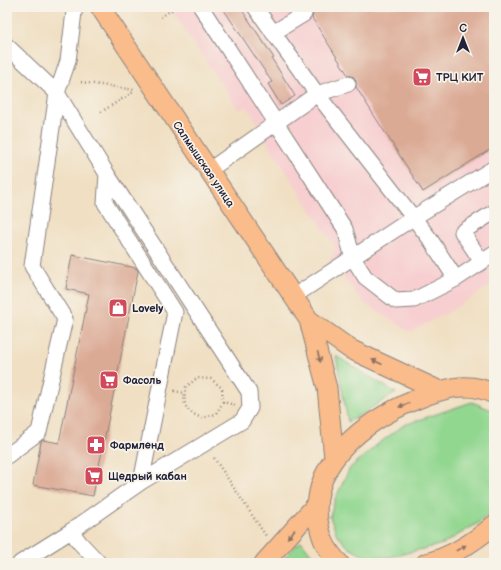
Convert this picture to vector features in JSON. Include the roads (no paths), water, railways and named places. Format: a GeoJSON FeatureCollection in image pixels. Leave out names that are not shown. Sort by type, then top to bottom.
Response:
{"type":"FeatureCollection","features":[{"type":"Feature","properties":{"kind":"main road","name":"Салмышская улица"},"geometry":{"type":"LineString","coordinates":[[100,7],[208,171],[309,320],[327,388],[334,458]]}},
{"type":"Feature","properties":{"kind":"main road","name":"Салмышская улица"},"geometry":{"type":"LineString","coordinates":[[309,320],[350,349],[438,390]]}},
{"type":"Feature","properties":{"kind":"main road"},"geometry":{"type":"LineString","coordinates":[[339,563],[328,552],[320,535],[316,505],[322,478],[334,458],[361,430],[398,407],[438,390],[463,386],[490,390]]}},
{"type":"Feature","properties":{"kind":"main road"},"geometry":{"type":"LineString","coordinates":[[270,557],[316,505]]}},
{"type":"Feature","properties":{"kind":"main road"},"geometry":{"type":"LineString","coordinates":[[426,563],[440,559],[478,538],[494,525]]}},
{"type":"Feature","properties":{"kind":"lane"},"geometry":{"type":"LineString","coordinates":[[7,456],[39,432],[64,319],[32,266],[56,93],[68,61],[74,12],[76,7]]}},
{"type":"Feature","properties":{"kind":"lane"},"geometry":{"type":"LineString","coordinates":[[201,7],[345,229],[353,258],[365,277],[396,302],[414,300],[456,279],[488,258],[462,232],[494,212]]}},
{"type":"Feature","properties":{"kind":"lane"},"geometry":{"type":"LineString","coordinates":[[254,7],[316,94],[430,239],[456,279]]}},
{"type":"Feature","properties":{"kind":"lane"},"geometry":{"type":"LineString","coordinates":[[273,33],[304,14]]}},
{"type":"Feature","properties":{"kind":"lane"},"geometry":{"type":"LineString","coordinates":[[7,46],[56,93],[249,392],[250,408],[242,420],[141,482],[71,531],[20,563]]}},
{"type":"Feature","properties":{"kind":"lane"},"geometry":{"type":"LineString","coordinates":[[208,171],[316,94],[348,84]]}},
{"type":"Feature","properties":{"kind":"lane"},"geometry":{"type":"LineString","coordinates":[[294,296],[413,218],[494,168]]}},
{"type":"Feature","properties":{"kind":"lane"},"geometry":{"type":"LineString","coordinates":[[107,174],[105,203],[175,312],[141,482]]}},
{"type":"Feature","properties":{"kind":"lane"},"geometry":{"type":"LineString","coordinates":[[71,531],[99,563]]}},
{"type":"Feature","properties":{"kind":"place","name":"ТРЦ КИТ"},"geometry":{"type":"Point","coordinates":[422,77]}},
{"type":"Feature","properties":{"kind":"place","name":"Lovely"},"geometry":{"type":"Point","coordinates":[118,308]}},
{"type":"Feature","properties":{"kind":"place","name":"Фасоль"},"geometry":{"type":"Point","coordinates":[109,380]}},
{"type":"Feature","properties":{"kind":"place","name":"Фармленд"},"geometry":{"type":"Point","coordinates":[96,445]}},
{"type":"Feature","properties":{"kind":"place","name":"Щедрый кабан"},"geometry":{"type":"Point","coordinates":[94,476]}}]}
